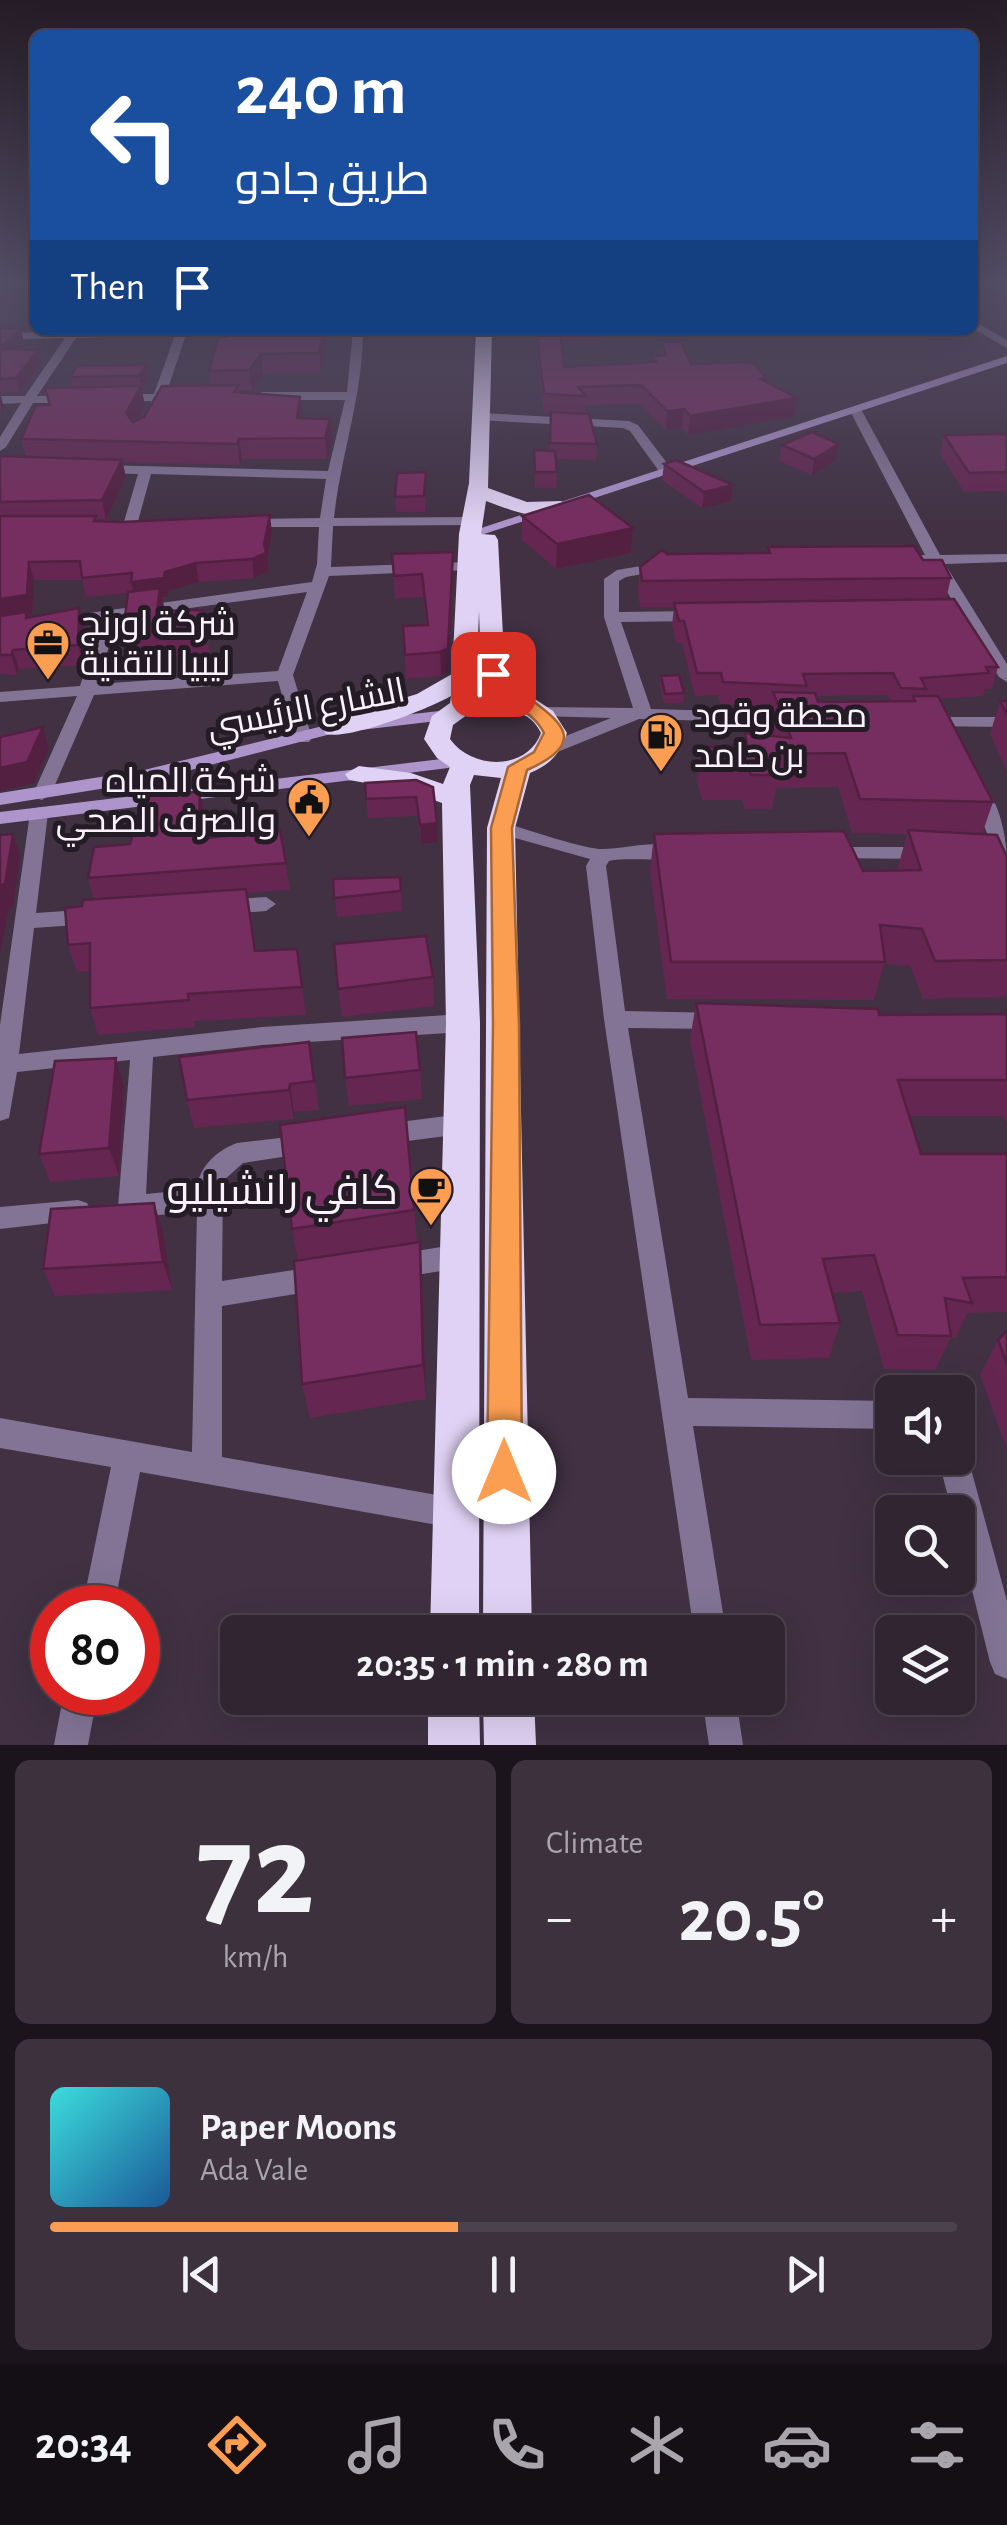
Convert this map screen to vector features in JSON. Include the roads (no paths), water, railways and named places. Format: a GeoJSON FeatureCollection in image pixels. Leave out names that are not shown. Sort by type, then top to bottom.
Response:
{"type":"FeatureCollection","features":[{"type":"Feature","properties":{"kind":"highway"},"geometry":{"type":"LineString","coordinates":[[454,1615],[463,1023],[460,776],[440,748],[437,730],[456,710],[467,676],[468,566],[481,488],[483,364]]}},
{"type":"Feature","properties":{"kind":"highway"},"geometry":{"type":"LineString","coordinates":[[481,488],[508,505],[561,507]]}},
{"type":"Feature","properties":{"kind":"highway"},"geometry":{"type":"LineString","coordinates":[[477,529],[493,674],[499,686],[536,710],[554,733],[534,758],[502,828],[508,1615]]}},
{"type":"Feature","properties":{"kind":"highway"},"geometry":{"type":"LineString","coordinates":[[335,728],[426,698],[467,676]]}},
{"type":"Feature","properties":{"kind":"highway"},"geometry":{"type":"LineString","coordinates":[[456,710],[504,701],[536,710]]}},
{"type":"Feature","properties":{"kind":"highway"},"geometry":{"type":"LineString","coordinates":[[359,774],[411,782],[491,770],[534,758]]}},
{"type":"Feature","properties":{"kind":"highway"},"geometry":{"type":"LineString","coordinates":[[454,1715],[454,1745]]}},
{"type":"Feature","properties":{"kind":"highway"},"geometry":{"type":"LineString","coordinates":[[509,1715],[510,1745]]}},
{"type":"Feature","properties":{"kind":"street"},"geometry":{"type":"LineString","coordinates":[[0,446],[53,364]]}},
{"type":"Feature","properties":{"kind":"street"},"geometry":{"type":"LineString","coordinates":[[146,422],[171,364]]}},
{"type":"Feature","properties":{"kind":"street"},"geometry":{"type":"LineString","coordinates":[[303,738],[285,675],[321,579],[333,475],[359,364]]}},
{"type":"Feature","properties":{"kind":"street"},"geometry":{"type":"LineString","coordinates":[[228,523],[326,521],[477,529],[561,507],[991,364]]}},
{"type":"Feature","properties":{"kind":"street"},"geometry":{"type":"LineString","coordinates":[[103,398],[199,396]]}},
{"type":"Feature","properties":{"kind":"street"},"geometry":{"type":"LineString","coordinates":[[238,396],[353,396]]}},
{"type":"Feature","properties":{"kind":"street"},"geometry":{"type":"LineString","coordinates":[[0,400],[84,398]]}},
{"type":"Feature","properties":{"kind":"street"},"geometry":{"type":"LineString","coordinates":[[856,411],[936,560],[1007,676]]}},
{"type":"Feature","properties":{"kind":"street"},"geometry":{"type":"LineString","coordinates":[[482,416],[624,424],[634,428],[666,470]]}},
{"type":"Feature","properties":{"kind":"street"},"geometry":{"type":"LineString","coordinates":[[92,468],[333,475]]}},
{"type":"Feature","properties":{"kind":"street"},"geometry":{"type":"LineString","coordinates":[[130,526],[146,470]]}},
{"type":"Feature","properties":{"kind":"street"},"geometry":{"type":"LineString","coordinates":[[112,526],[150,525]]}},
{"type":"Feature","properties":{"kind":"street"},"geometry":{"type":"LineString","coordinates":[[879,561],[1007,558]]}},
{"type":"Feature","properties":{"kind":"street"},"geometry":{"type":"LineString","coordinates":[[643,712],[612,617],[612,579],[646,568],[692,564]]}},
{"type":"Feature","properties":{"kind":"street"},"geometry":{"type":"LineString","coordinates":[[37,623],[110,615],[321,579],[468,566]]}},
{"type":"Feature","properties":{"kind":"street"},"geometry":{"type":"LineString","coordinates":[[947,611],[967,611]]}},
{"type":"Feature","properties":{"kind":"street"},"geometry":{"type":"LineString","coordinates":[[0,1112],[2,1065],[41,803],[87,692],[110,615]]}},
{"type":"Feature","properties":{"kind":"street"},"geometry":{"type":"LineString","coordinates":[[612,617],[711,615]]}},
{"type":"Feature","properties":{"kind":"street"},"geometry":{"type":"LineString","coordinates":[[0,697],[285,675]]}},
{"type":"Feature","properties":{"kind":"street","name":"الشارع الرئيسي"},"geometry":{"type":"LineString","coordinates":[[0,818],[41,803],[335,728],[456,710]]}},
{"type":"Feature","properties":{"kind":"street"},"geometry":{"type":"LineString","coordinates":[[536,710],[816,718]]}},
{"type":"Feature","properties":{"kind":"street"},"geometry":{"type":"LineString","coordinates":[[534,758],[643,712]]}},
{"type":"Feature","properties":{"kind":"street"},"geometry":{"type":"LineString","coordinates":[[912,722],[954,731],[1007,722]]}},
{"type":"Feature","properties":{"kind":"street"},"geometry":{"type":"LineString","coordinates":[[971,772],[1000,855]]}},
{"type":"Feature","properties":{"kind":"street","name":"الشارع الرئيسي"},"geometry":{"type":"LineString","coordinates":[[0,799],[41,803],[359,774]]}},
{"type":"Feature","properties":{"kind":"street"},"geometry":{"type":"LineString","coordinates":[[502,828],[602,856],[620,852],[697,852]]}},
{"type":"Feature","properties":{"kind":"street"},"geometry":{"type":"LineString","coordinates":[[813,853],[948,854]]}},
{"type":"Feature","properties":{"kind":"street"},"geometry":{"type":"LineString","coordinates":[[602,856],[596,866],[615,1018],[707,1615]]}},
{"type":"Feature","properties":{"kind":"street"},"geometry":{"type":"LineString","coordinates":[[24,922],[266,904]]}},
{"type":"Feature","properties":{"kind":"street"},"geometry":{"type":"LineString","coordinates":[[615,1018],[752,1022]]}},
{"type":"Feature","properties":{"kind":"street"},"geometry":{"type":"LineString","coordinates":[[2,1065],[262,1036],[463,1023]]}},
{"type":"Feature","properties":{"kind":"street"},"geometry":{"type":"LineString","coordinates":[[114,1208],[142,1049]]}},
{"type":"Feature","properties":{"kind":"street"},"geometry":{"type":"LineString","coordinates":[[208,1470],[210,1177],[237,1154],[462,1124]]}},
{"type":"Feature","properties":{"kind":"street"},"geometry":{"type":"LineString","coordinates":[[0,1218],[210,1199]]}},
{"type":"Feature","properties":{"kind":"street"},"geometry":{"type":"LineString","coordinates":[[209,1296],[460,1256]]}},
{"type":"Feature","properties":{"kind":"street"},"geometry":{"type":"LineString","coordinates":[[677,1412],[875,1415]]}},
{"type":"Feature","properties":{"kind":"street"},"geometry":{"type":"LineString","coordinates":[[0,1434],[454,1513]]}},
{"type":"Feature","properties":{"kind":"street"},"geometry":{"type":"LineString","coordinates":[[103,1585],[128,1455]]}},
{"type":"Feature","properties":{"kind":"street"},"geometry":{"type":"LineString","coordinates":[[958,1475],[1007,1662]]}},
{"type":"Feature","properties":{"kind":"street"},"geometry":{"type":"LineString","coordinates":[[70,1745],[76,1715]]}},
{"type":"Feature","properties":{"kind":"street"},"geometry":{"type":"LineString","coordinates":[[722,1715],[726,1745]]}},
{"type":"Feature","properties":{"kind":"place","name":"شركة اورنج ليبيا للتقنية"},"geometry":{"type":"Point","coordinates":[48,681]}},
{"type":"Feature","properties":{"kind":"place","name":"محطة وقود بن حامد"},"geometry":{"type":"Point","coordinates":[661,773]}},
{"type":"Feature","properties":{"kind":"place","name":"شركة المياه والصرف الصحي"},"geometry":{"type":"Point","coordinates":[309,838]}},
{"type":"Feature","properties":{"kind":"place","name":"كافي رانشيليو"},"geometry":{"type":"Point","coordinates":[431,1227]}}]}
